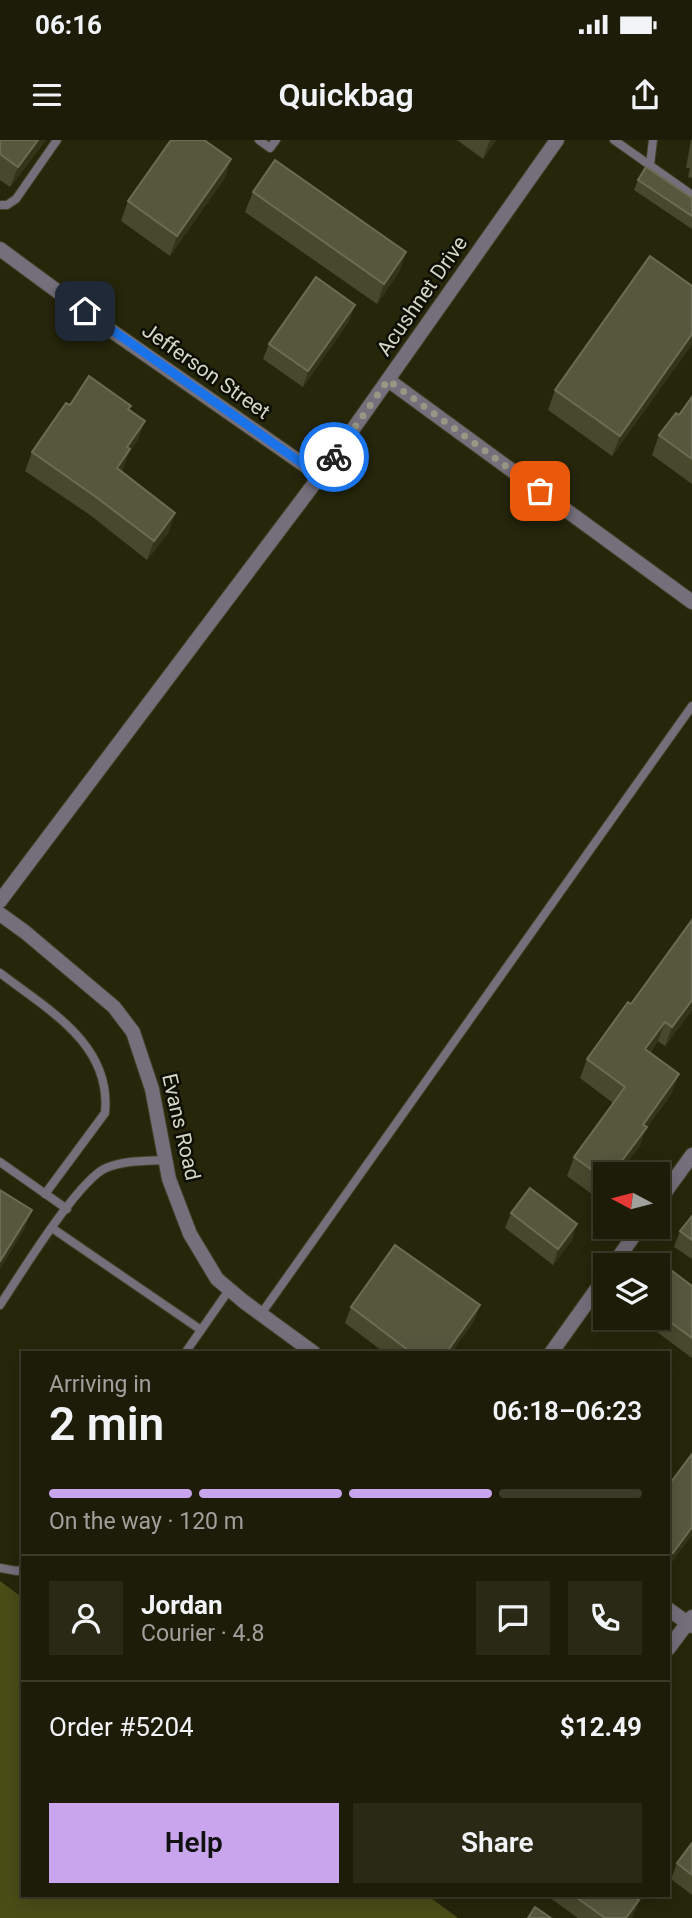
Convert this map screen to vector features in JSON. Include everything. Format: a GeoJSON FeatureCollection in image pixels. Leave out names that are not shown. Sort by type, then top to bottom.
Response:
{"type":"FeatureCollection","features":[{"type":"Feature","properties":{"kind":"street","name":"Acushnet Drive"},"geometry":{"type":"LineString","coordinates":[[0,901],[320,476],[558,140]]}},
{"type":"Feature","properties":{"kind":"street","name":"Jefferson Street"},"geometry":{"type":"LineString","coordinates":[[0,249],[106,327],[320,476]]}},
{"type":"Feature","properties":{"kind":"street"},"geometry":{"type":"LineString","coordinates":[[388,380],[692,602]]}},
{"type":"Feature","properties":{"kind":"street","name":"Evans Road"},"geometry":{"type":"LineString","coordinates":[[0,914],[114,1007],[134,1032],[152,1089],[169,1180],[190,1234],[217,1279],[311,1351]]}},
{"type":"Feature","properties":{"kind":"street"},"geometry":{"type":"LineString","coordinates":[[670,1185],[692,1154]]}},
{"type":"Feature","properties":{"kind":"street"},"geometry":{"type":"LineString","coordinates":[[552,1351],[593,1294]]}},
{"type":"Feature","properties":{"kind":"street"},"geometry":{"type":"LineString","coordinates":[[670,1610],[691,1622],[670,1647]]}},
{"type":"Feature","properties":{"kind":"lane"},"geometry":{"type":"LineString","coordinates":[[0,205],[7,205],[16,199],[57,140]]}},
{"type":"Feature","properties":{"kind":"lane"},"geometry":{"type":"LineString","coordinates":[[259,140],[270,148],[276,140]]}},
{"type":"Feature","properties":{"kind":"lane"},"geometry":{"type":"LineString","coordinates":[[614,140],[692,195]]}},
{"type":"Feature","properties":{"kind":"lane"},"geometry":{"type":"LineString","coordinates":[[650,165],[653,140]]}},
{"type":"Feature","properties":{"kind":"lane"},"geometry":{"type":"LineString","coordinates":[[261,1314],[692,706]]}},
{"type":"Feature","properties":{"kind":"lane"},"geometry":{"type":"LineString","coordinates":[[0,973],[72,1027],[87,1046],[101,1073],[107,1099],[105,1113],[46,1194]]}},
{"type":"Feature","properties":{"kind":"lane"},"geometry":{"type":"LineString","coordinates":[[0,1305],[83,1186],[104,1168],[126,1163],[166,1160]]}},
{"type":"Feature","properties":{"kind":"lane"},"geometry":{"type":"LineString","coordinates":[[0,1162],[67,1209]]}},
{"type":"Feature","properties":{"kind":"lane"},"geometry":{"type":"LineString","coordinates":[[52,1228],[201,1330]]}},
{"type":"Feature","properties":{"kind":"lane"},"geometry":{"type":"LineString","coordinates":[[186,1351],[229,1290]]}},
{"type":"Feature","properties":{"kind":"lane"},"geometry":{"type":"LineString","coordinates":[[0,1568],[21,1570]]}},
{"type":"Feature","properties":{"kind":"green space"},"geometry":{"type":"Polygon","coordinates":[[[0,1581],[21,1597],[21,1897],[430,1897],[458,1918],[0,1918],[0,1581]]]}},
{"type":"Feature","properties":{"kind":"building"},"geometry":{"type":"Polygon","coordinates":[[[0,140],[38,140],[18,167],[0,154],[0,140]]]}},
{"type":"Feature","properties":{"kind":"building"},"geometry":{"type":"Polygon","coordinates":[[[171,140],[204,140],[231,159],[177,236],[128,201],[171,140]]]}},
{"type":"Feature","properties":{"kind":"building"},"geometry":{"type":"Polygon","coordinates":[[[275,160],[406,252],[384,284],[253,192],[275,160]]]}},
{"type":"Feature","properties":{"kind":"building"},"geometry":{"type":"Polygon","coordinates":[[[646,167],[692,198],[692,216],[638,180],[646,167]]]}},
{"type":"Feature","properties":{"kind":"building"},"geometry":{"type":"Polygon","coordinates":[[[650,256],[692,286],[692,334],[620,436],[555,390],[650,256]]]}},
{"type":"Feature","properties":{"kind":"building"},"geometry":{"type":"Polygon","coordinates":[[[316,277],[355,305],[308,371],[269,344],[316,277]]]}},
{"type":"Feature","properties":{"kind":"building"},"geometry":{"type":"Polygon","coordinates":[[[89,376],[131,406],[128,409],[145,421],[127,447],[130,449],[117,468],[175,513],[154,541],[32,452],[66,403],[70,405],[89,376]]]}},
{"type":"Feature","properties":{"kind":"building"},"geometry":{"type":"Polygon","coordinates":[[[692,397],[692,459],[659,435],[692,397]]]}},
{"type":"Feature","properties":{"kind":"building"},"geometry":{"type":"Polygon","coordinates":[[[692,920],[692,1000],[672,1027],[665,1022],[645,1049],[679,1074],[643,1125],[647,1127],[621,1162],[593,1162],[593,1171],[574,1157],[625,1087],[587,1059],[628,1002],[631,1004],[692,920]]]}},
{"type":"Feature","properties":{"kind":"building"},"geometry":{"type":"Polygon","coordinates":[[[530,1188],[577,1224],[558,1249],[511,1213],[530,1188]]]}},
{"type":"Feature","properties":{"kind":"building"},"geometry":{"type":"Polygon","coordinates":[[[0,1190],[32,1210],[0,1261],[0,1190]]]}},
{"type":"Feature","properties":{"kind":"building"},"geometry":{"type":"Polygon","coordinates":[[[692,1216],[692,1240],[680,1231],[692,1216]]]}},
{"type":"Feature","properties":{"kind":"building"},"geometry":{"type":"Polygon","coordinates":[[[395,1245],[480,1305],[447,1351],[409,1351],[351,1307],[395,1245]]]}},
{"type":"Feature","properties":{"kind":"building"},"geometry":{"type":"Polygon","coordinates":[[[670,1269],[692,1286],[692,1338],[670,1322],[670,1269]]]}},
{"type":"Feature","properties":{"kind":"building"},"geometry":{"type":"Polygon","coordinates":[[[692,1454],[692,1527],[673,1553],[670,1551],[670,1483],[692,1454]]]}},
{"type":"Feature","properties":{"kind":"building"},"geometry":{"type":"Polygon","coordinates":[[[692,1843],[692,1875],[677,1863],[692,1843]]]}},
{"type":"Feature","properties":{"kind":"building"},"geometry":{"type":"Polygon","coordinates":[[[576,1897],[637,1897],[639,1900],[626,1918],[605,1918],[576,1897]]]}},
{"type":"Feature","properties":{"kind":"building"},"geometry":{"type":"Polygon","coordinates":[[[535,1907],[551,1918],[528,1918],[535,1907]]]}},
{"type":"Feature","properties":{"kind":"way so far"},"geometry":{"type":"LineString","coordinates":[[334,457],[388,380],[540,491]]}},
{"type":"Feature","properties":{"kind":"route"},"geometry":{"type":"LineString","coordinates":[[85,311],[320,476],[334,457]]}}]}
